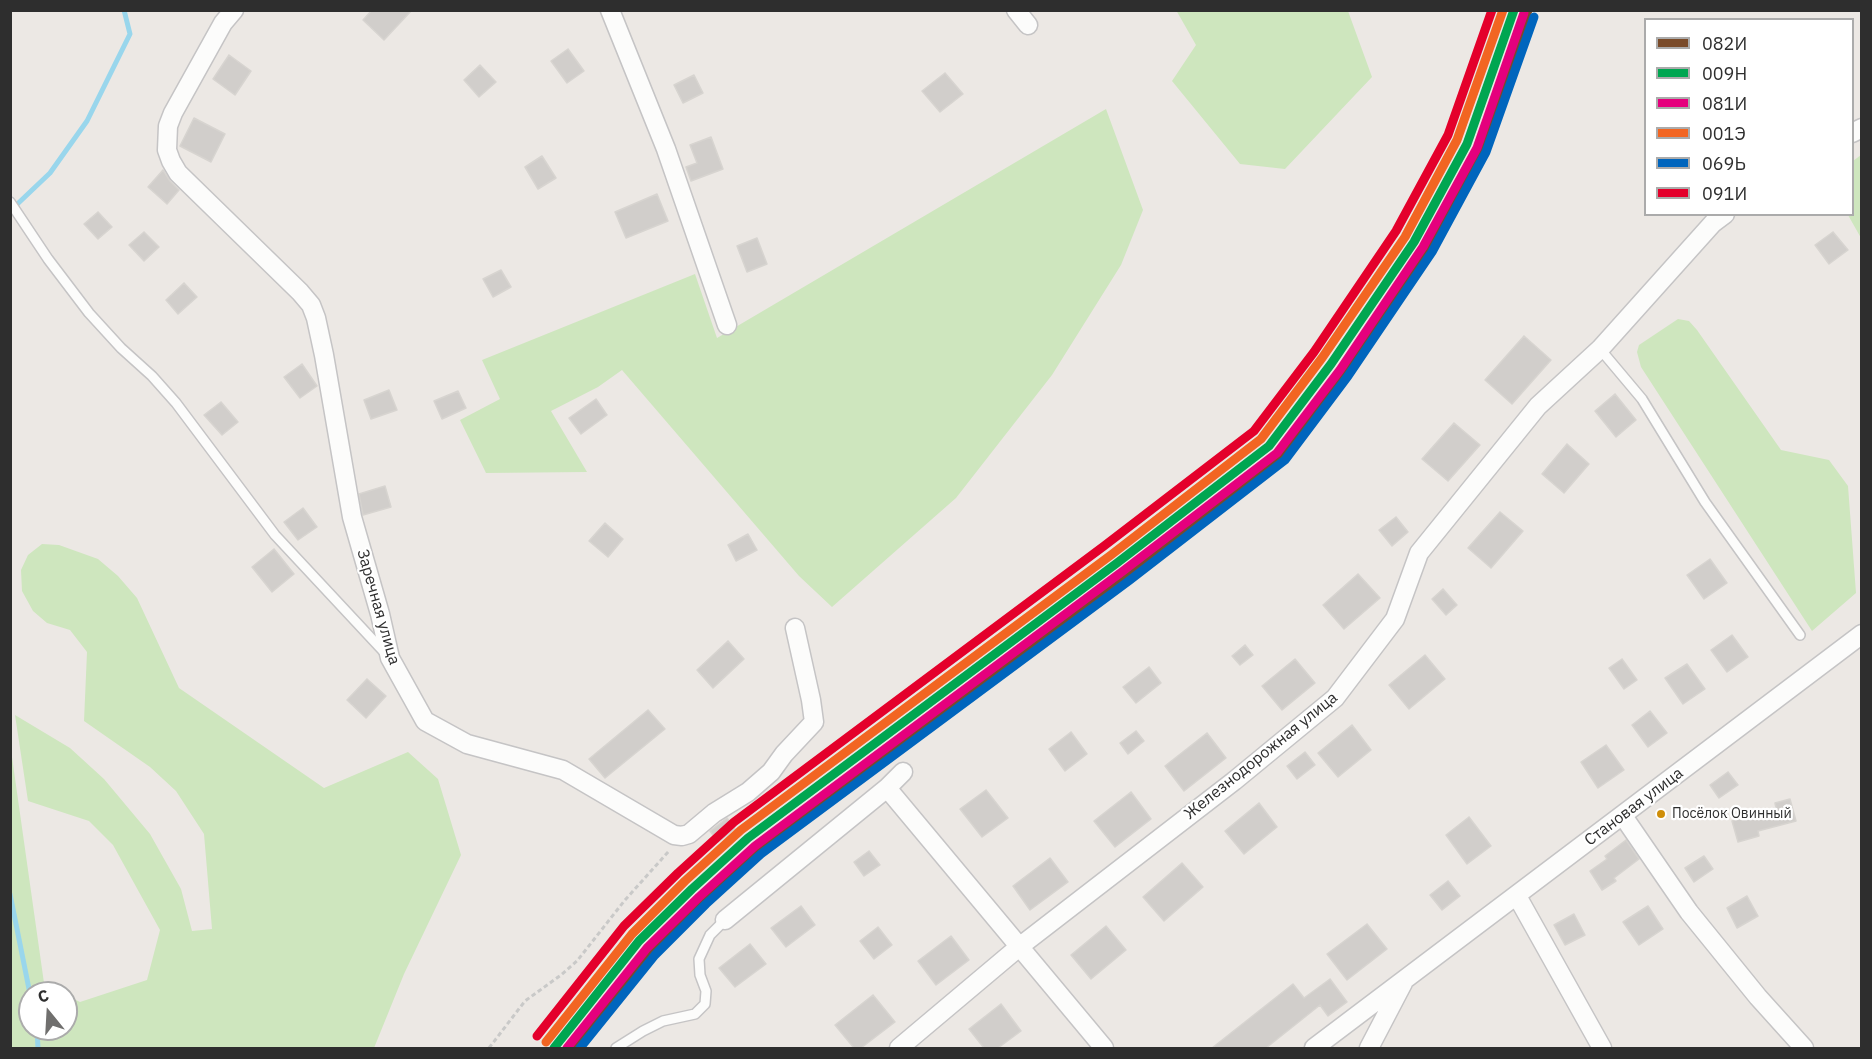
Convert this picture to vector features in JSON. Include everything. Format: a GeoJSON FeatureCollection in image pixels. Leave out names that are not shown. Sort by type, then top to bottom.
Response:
{"type":"FeatureCollection","features":[{"type":"Feature","properties":{"kind":"street","name":"Заречная улица"},"geometry":{"type":"LineString","coordinates":[[234,10],[223,23],[173,113],[166,139],[168,150],[178,173],[311,305],[324,355],[352,518],[380,614],[390,658],[425,721],[467,744],[563,770],[674,835],[682,836]]}},
{"type":"Feature","properties":{"kind":"street"},"geometry":{"type":"LineString","coordinates":[[609,10],[666,149],[727,325]]}},
{"type":"Feature","properties":{"kind":"street"},"geometry":{"type":"LineString","coordinates":[[1016,10],[1028,25]]}},
{"type":"Feature","properties":{"kind":"street","name":"Железнодорожная улица"},"geometry":{"type":"LineString","coordinates":[[899,1048],[1019,947],[1234,781],[1335,698],[1395,619],[1419,553],[1538,406],[1600,349],[1713,223],[1722,216]]}},
{"type":"Feature","properties":{"kind":"street"},"geometry":{"type":"LineString","coordinates":[[682,836],[689,834],[714,813],[748,792],[771,772],[784,754],[814,722],[795,628]]}},
{"type":"Feature","properties":{"kind":"street","name":"Становая улица"},"geometry":{"type":"LineString","coordinates":[[1314,1048],[1862,634]]}},
{"type":"Feature","properties":{"kind":"street"},"geometry":{"type":"LineString","coordinates":[[725,920],[887,788],[903,772]]}},
{"type":"Feature","properties":{"kind":"street"},"geometry":{"type":"LineString","coordinates":[[887,788],[1104,1048]]}},
{"type":"Feature","properties":{"kind":"street"},"geometry":{"type":"LineString","coordinates":[[1623,816],[1689,912],[1758,997],[1804,1048]]}},
{"type":"Feature","properties":{"kind":"street"},"geometry":{"type":"LineString","coordinates":[[1517,896],[1602,1048]]}},
{"type":"Feature","properties":{"kind":"street"},"geometry":{"type":"LineString","coordinates":[[1369,1048],[1405,978]]}},
{"type":"Feature","properties":{"kind":"lane"},"geometry":{"type":"LineString","coordinates":[[10,202],[89,313],[176,403],[275,535],[390,658]]}},
{"type":"Feature","properties":{"kind":"lane"},"geometry":{"type":"LineString","coordinates":[[1600,349],[1642,399],[1705,502],[1800,635]]}},
{"type":"Feature","properties":{"kind":"lane"},"geometry":{"type":"LineString","coordinates":[[616,1048],[663,1021],[695,1014],[705,1004],[706,991],[700,975],[699,959],[710,935],[725,920]]}},
{"type":"Feature","properties":{"kind":"path"},"geometry":{"type":"LineString","coordinates":[[489,1048],[525,1001],[577,961],[625,900],[682,836]]}},
{"type":"Feature","properties":{"kind":"green space"},"geometry":{"type":"Polygon","coordinates":[[[1176,10],[1348,11],[1372,77],[1285,169],[1240,164],[1172,81],[1196,45],[1176,10]]]}},
{"type":"Feature","properties":{"kind":"green space"},"geometry":{"type":"Polygon","coordinates":[[[1106,109],[1143,210],[1121,265],[1052,375],[956,498],[832,607],[799,576],[622,370],[598,387],[551,411],[587,472],[486,473],[460,420],[500,399],[482,360],[695,274],[717,338],[1106,109]]]}},
{"type":"Feature","properties":{"kind":"green space"},"geometry":{"type":"Polygon","coordinates":[[[1861,155],[1861,238],[1849,216],[1854,216],[1854,160],[1861,155]]]}},
{"type":"Feature","properties":{"kind":"green space"},"geometry":{"type":"Polygon","coordinates":[[[1678,319],[1689,321],[1697,330],[1781,450],[1829,460],[1848,486],[1856,593],[1812,631],[1641,367],[1637,352],[1639,345],[1678,319]]]}},
{"type":"Feature","properties":{"kind":"green space"},"geometry":{"type":"Polygon","coordinates":[[[42,544],[59,545],[98,559],[118,576],[137,598],[179,688],[324,788],[408,752],[438,779],[461,855],[404,974],[374,1048],[12,1048],[10,1045],[11,750],[44,981],[18,981],[18,1041],[78,1041],[78,1001],[147,980],[160,930],[113,845],[89,821],[28,801],[15,715],[70,748],[104,779],[150,834],[181,889],[192,931],[212,929],[204,834],[176,791],[150,767],[84,721],[87,652],[70,630],[47,623],[33,611],[22,591],[21,570],[28,555],[42,544]]]}},
{"type":"Feature","properties":{"kind":"building"},"geometry":{"type":"Polygon","coordinates":[[[372,10],[412,10],[384,40],[363,20],[372,10]]]}},
{"type":"Feature","properties":{"kind":"building"},"geometry":{"type":"Polygon","coordinates":[[[568,49],[584,71],[567,83],[551,61],[568,49]]]}},
{"type":"Feature","properties":{"kind":"building"},"geometry":{"type":"Polygon","coordinates":[[[229,55],[251,71],[235,95],[213,79],[229,55]]]}},
{"type":"Feature","properties":{"kind":"building"},"geometry":{"type":"Polygon","coordinates":[[[480,65],[496,82],[479,97],[464,80],[480,65]]]}},
{"type":"Feature","properties":{"kind":"building"},"geometry":{"type":"Polygon","coordinates":[[[945,73],[963,94],[940,112],[922,91],[945,73]]]}},
{"type":"Feature","properties":{"kind":"building"},"geometry":{"type":"Polygon","coordinates":[[[694,75],[703,93],[683,103],[674,85],[694,75]]]}},
{"type":"Feature","properties":{"kind":"building"},"geometry":{"type":"Polygon","coordinates":[[[194,118],[225,134],[211,162],[180,146],[194,118]]]}},
{"type":"Feature","properties":{"kind":"building"},"geometry":{"type":"Polygon","coordinates":[[[711,137],[723,169],[691,181],[686,167],[697,163],[690,145],[711,137]]]}},
{"type":"Feature","properties":{"kind":"building"},"geometry":{"type":"Polygon","coordinates":[[[542,156],[556,178],[538,189],[525,167],[542,156]]]}},
{"type":"Feature","properties":{"kind":"building"},"geometry":{"type":"Polygon","coordinates":[[[163,170],[179,190],[167,204],[148,187],[163,170]]]}},
{"type":"Feature","properties":{"kind":"building"},"geometry":{"type":"Polygon","coordinates":[[[657,194],[668,221],[626,238],[615,212],[657,194]]]}},
{"type":"Feature","properties":{"kind":"building"},"geometry":{"type":"Polygon","coordinates":[[[98,212],[112,227],[98,239],[84,224],[98,212]]]}},
{"type":"Feature","properties":{"kind":"building"},"geometry":{"type":"Polygon","coordinates":[[[144,232],[159,247],[144,261],[129,245],[144,232]]]}},
{"type":"Feature","properties":{"kind":"building"},"geometry":{"type":"Polygon","coordinates":[[[1833,232],[1848,250],[1829,264],[1815,245],[1833,232]]]}},
{"type":"Feature","properties":{"kind":"building"},"geometry":{"type":"Polygon","coordinates":[[[757,238],[767,264],[747,272],[737,246],[757,238]]]}},
{"type":"Feature","properties":{"kind":"building"},"geometry":{"type":"Polygon","coordinates":[[[501,270],[511,287],[493,297],[483,279],[501,270]]]}},
{"type":"Feature","properties":{"kind":"building"},"geometry":{"type":"Polygon","coordinates":[[[184,283],[197,297],[178,314],[166,300],[184,283]]]}},
{"type":"Feature","properties":{"kind":"building"},"geometry":{"type":"Polygon","coordinates":[[[1524,336],[1551,360],[1512,404],[1485,380],[1524,336]]]}},
{"type":"Feature","properties":{"kind":"building"},"geometry":{"type":"Polygon","coordinates":[[[302,364],[317,386],[300,398],[284,377],[302,364]]]}},
{"type":"Feature","properties":{"kind":"building"},"geometry":{"type":"Polygon","coordinates":[[[389,390],[397,410],[371,419],[364,400],[389,390]]]}},
{"type":"Feature","properties":{"kind":"building"},"geometry":{"type":"Polygon","coordinates":[[[458,391],[466,408],[442,419],[434,401],[458,391]]]}},
{"type":"Feature","properties":{"kind":"building"},"geometry":{"type":"Polygon","coordinates":[[[1615,394],[1636,420],[1616,437],[1595,411],[1615,394]]]}},
{"type":"Feature","properties":{"kind":"building"},"geometry":{"type":"Polygon","coordinates":[[[596,399],[607,415],[581,434],[569,418],[596,399]]]}},
{"type":"Feature","properties":{"kind":"building"},"geometry":{"type":"Polygon","coordinates":[[[221,402],[238,422],[222,435],[204,415],[221,402]]]}},
{"type":"Feature","properties":{"kind":"building"},"geometry":{"type":"Polygon","coordinates":[[[1454,423],[1480,445],[1448,481],[1422,459],[1454,423]]]}},
{"type":"Feature","properties":{"kind":"building"},"geometry":{"type":"Polygon","coordinates":[[[1567,444],[1589,464],[1564,493],[1542,474],[1567,444]]]}},
{"type":"Feature","properties":{"kind":"building"},"geometry":{"type":"Polygon","coordinates":[[[385,486],[391,507],[363,515],[359,494],[385,486]]]}},
{"type":"Feature","properties":{"kind":"building"},"geometry":{"type":"Polygon","coordinates":[[[303,508],[317,527],[298,540],[284,522],[303,508]]]}},
{"type":"Feature","properties":{"kind":"building"},"geometry":{"type":"Polygon","coordinates":[[[1500,512],[1523,531],[1491,568],[1468,548],[1500,512]]]}},
{"type":"Feature","properties":{"kind":"building"},"geometry":{"type":"Polygon","coordinates":[[[1396,517],[1408,532],[1392,546],[1379,530],[1396,517]]]}},
{"type":"Feature","properties":{"kind":"building"},"geometry":{"type":"Polygon","coordinates":[[[605,523],[623,539],[608,557],[589,541],[605,523]]]}},
{"type":"Feature","properties":{"kind":"building"},"geometry":{"type":"Polygon","coordinates":[[[748,534],[757,550],[736,561],[728,545],[748,534]]]}},
{"type":"Feature","properties":{"kind":"building"},"geometry":{"type":"Polygon","coordinates":[[[274,549],[294,574],[272,592],[252,567],[274,549]]]}},
{"type":"Feature","properties":{"kind":"building"},"geometry":{"type":"Polygon","coordinates":[[[1710,559],[1727,583],[1704,599],[1687,575],[1710,559]]]}},
{"type":"Feature","properties":{"kind":"building"},"geometry":{"type":"Polygon","coordinates":[[[1358,574],[1380,598],[1344,629],[1323,605],[1358,574]]]}},
{"type":"Feature","properties":{"kind":"building"},"geometry":{"type":"Polygon","coordinates":[[[1443,589],[1457,605],[1446,615],[1432,599],[1443,589]]]}},
{"type":"Feature","properties":{"kind":"building"},"geometry":{"type":"Polygon","coordinates":[[[1732,635],[1748,657],[1727,672],[1711,650],[1732,635]]]}},
{"type":"Feature","properties":{"kind":"building"},"geometry":{"type":"Polygon","coordinates":[[[728,641],[744,659],[713,688],[697,670],[728,641]]]}},
{"type":"Feature","properties":{"kind":"building"},"geometry":{"type":"Polygon","coordinates":[[[1245,645],[1253,655],[1240,665],[1232,656],[1245,645]]]}},
{"type":"Feature","properties":{"kind":"building"},"geometry":{"type":"Polygon","coordinates":[[[1425,655],[1445,679],[1409,709],[1389,685],[1425,655]]]}},
{"type":"Feature","properties":{"kind":"building"},"geometry":{"type":"Polygon","coordinates":[[[1295,659],[1315,683],[1282,710],[1262,686],[1295,659]]]}},
{"type":"Feature","properties":{"kind":"building"},"geometry":{"type":"Polygon","coordinates":[[[1622,659],[1637,680],[1624,689],[1609,668],[1622,659]]]}},
{"type":"Feature","properties":{"kind":"building"},"geometry":{"type":"Polygon","coordinates":[[[1687,664],[1705,689],[1683,704],[1665,678],[1687,664]]]}},
{"type":"Feature","properties":{"kind":"building"},"geometry":{"type":"Polygon","coordinates":[[[1149,667],[1161,683],[1136,703],[1123,687],[1149,667]]]}},
{"type":"Feature","properties":{"kind":"building"},"geometry":{"type":"Polygon","coordinates":[[[367,679],[386,696],[366,718],[347,700],[367,679]]]}},
{"type":"Feature","properties":{"kind":"building"},"geometry":{"type":"Polygon","coordinates":[[[648,710],[665,729],[605,778],[589,759],[648,710]]]}},
{"type":"Feature","properties":{"kind":"building"},"geometry":{"type":"Polygon","coordinates":[[[1650,711],[1667,733],[1648,747],[1632,725],[1650,711]]]}},
{"type":"Feature","properties":{"kind":"building"},"geometry":{"type":"Polygon","coordinates":[[[1352,725],[1371,750],[1338,777],[1318,753],[1352,725]]]}},
{"type":"Feature","properties":{"kind":"building"},"geometry":{"type":"Polygon","coordinates":[[[1136,731],[1144,741],[1128,754],[1120,743],[1136,731]]]}},
{"type":"Feature","properties":{"kind":"building"},"geometry":{"type":"Polygon","coordinates":[[[1071,732],[1087,754],[1065,771],[1049,749],[1071,732]]]}},
{"type":"Feature","properties":{"kind":"building"},"geometry":{"type":"Polygon","coordinates":[[[1207,733],[1226,758],[1184,791],[1165,766],[1207,733]]]}},
{"type":"Feature","properties":{"kind":"building"},"geometry":{"type":"Polygon","coordinates":[[[1606,745],[1624,770],[1598,788],[1581,762],[1606,745]]]}},
{"type":"Feature","properties":{"kind":"building"},"geometry":{"type":"Polygon","coordinates":[[[1305,752],[1315,765],[1297,779],[1287,766],[1305,752]]]}},
{"type":"Feature","properties":{"kind":"building"},"geometry":{"type":"Polygon","coordinates":[[[1728,772],[1738,785],[1719,798],[1710,785],[1728,772]]]}},
{"type":"Feature","properties":{"kind":"building"},"geometry":{"type":"Polygon","coordinates":[[[986,790],[1008,818],[982,837],[960,809],[986,790]]]}},
{"type":"Feature","properties":{"kind":"building"},"geometry":{"type":"Polygon","coordinates":[[[1131,792],[1151,819],[1115,847],[1094,821],[1131,792]]]}},
{"type":"Feature","properties":{"kind":"building"},"geometry":{"type":"Polygon","coordinates":[[[1790,799],[1796,821],[1758,831],[1759,836],[1738,842],[1732,821],[1776,808],[1775,803],[1790,799]]]}},
{"type":"Feature","properties":{"kind":"building"},"geometry":{"type":"Polygon","coordinates":[[[1259,803],[1277,827],[1244,854],[1225,831],[1259,803]]]}},
{"type":"Feature","properties":{"kind":"building"},"geometry":{"type":"Polygon","coordinates":[[[1469,817],[1491,846],[1467,864],[1446,835],[1469,817]]]}},
{"type":"Feature","properties":{"kind":"building"},"geometry":{"type":"Polygon","coordinates":[[[727,818],[735,829],[718,842],[710,831],[727,818]]]}},
{"type":"Feature","properties":{"kind":"building"},"geometry":{"type":"Polygon","coordinates":[[[1626,840],[1639,859],[1614,878],[1616,881],[1602,890],[1590,871],[1607,859],[1605,856],[1626,840]]]}},
{"type":"Feature","properties":{"kind":"building"},"geometry":{"type":"Polygon","coordinates":[[[869,851],[880,865],[864,876],[854,862],[869,851]]]}},
{"type":"Feature","properties":{"kind":"building"},"geometry":{"type":"Polygon","coordinates":[[[1704,856],[1713,869],[1694,882],[1685,868],[1704,856]]]}},
{"type":"Feature","properties":{"kind":"building"},"geometry":{"type":"Polygon","coordinates":[[[1050,858],[1068,882],[1030,910],[1013,886],[1050,858]]]}},
{"type":"Feature","properties":{"kind":"building"},"geometry":{"type":"Polygon","coordinates":[[[1182,863],[1203,887],[1164,921],[1143,897],[1182,863]]]}},
{"type":"Feature","properties":{"kind":"building"},"geometry":{"type":"Polygon","coordinates":[[[1448,881],[1460,896],[1442,910],[1430,895],[1448,881]]]}},
{"type":"Feature","properties":{"kind":"building"},"geometry":{"type":"Polygon","coordinates":[[[1747,896],[1758,916],[1737,928],[1727,908],[1747,896]]]}},
{"type":"Feature","properties":{"kind":"building"},"geometry":{"type":"Polygon","coordinates":[[[801,906],[815,925],[786,947],[771,928],[801,906]]]}},
{"type":"Feature","properties":{"kind":"building"},"geometry":{"type":"Polygon","coordinates":[[[1648,906],[1663,929],[1639,945],[1623,922],[1648,906]]]}},
{"type":"Feature","properties":{"kind":"building"},"geometry":{"type":"Polygon","coordinates":[[[1574,914],[1585,935],[1565,945],[1554,925],[1574,914]]]}},
{"type":"Feature","properties":{"kind":"building"},"geometry":{"type":"Polygon","coordinates":[[[1367,924],[1387,949],[1347,980],[1327,954],[1367,924]]]}},
{"type":"Feature","properties":{"kind":"building"},"geometry":{"type":"Polygon","coordinates":[[[1106,926],[1126,950],[1091,979],[1071,955],[1106,926]]]}},
{"type":"Feature","properties":{"kind":"building"},"geometry":{"type":"Polygon","coordinates":[[[878,927],[892,945],[874,959],[860,941],[878,927]]]}},
{"type":"Feature","properties":{"kind":"building"},"geometry":{"type":"Polygon","coordinates":[[[951,936],[969,960],[936,985],[918,961],[951,936]]]}},
{"type":"Feature","properties":{"kind":"building"},"geometry":{"type":"Polygon","coordinates":[[[750,944],[766,964],[735,987],[719,968],[750,944]]]}},
{"type":"Feature","properties":{"kind":"building"},"geometry":{"type":"Polygon","coordinates":[[[1330,979],[1347,1002],[1328,1016],[1320,1005],[1266,1048],[1212,1048],[1293,984],[1304,998],[1330,979]]]}},
{"type":"Feature","properties":{"kind":"building"},"geometry":{"type":"Polygon","coordinates":[[[873,995],[895,1022],[861,1048],[854,1048],[835,1025],[873,995]]]}},
{"type":"Feature","properties":{"kind":"building"},"geometry":{"type":"Polygon","coordinates":[[[1001,1004],[1021,1031],[998,1048],[984,1048],[969,1029],[1001,1004]]]}},
{"type":"Feature","properties":{"kind":"waterway"},"geometry":{"type":"LineString","coordinates":[[10,211],[50,173],[87,121],[130,34],[124,10]]}},
{"type":"Feature","properties":{"kind":"waterway"},"geometry":{"type":"LineString","coordinates":[[10,894],[27,981]]}},
{"type":"Feature","properties":{"kind":"waterway"},"geometry":{"type":"LineString","coordinates":[[38,1041],[38,1048]]}},
{"type":"Feature","properties":{"kind":"transit line","name":"091И"},"geometry":{"type":"LineString","coordinates":[[537,1036],[624,926],[734,822],[1254,431],[1314,352],[1396,231],[1448,135],[1492,10]]}},
{"type":"Feature","properties":{"kind":"transit line","name":"001Э"},"geometry":{"type":"LineString","coordinates":[[546,1042],[632,934],[741,830],[1111,555],[1261,439],[1322,358],[1405,237],[1457,140],[1503,10]]}},
{"type":"Feature","properties":{"kind":"transit line","name":"009Н"},"geometry":{"type":"LineString","coordinates":[[554,1048],[639,941],[748,838],[1117,563],[1269,446],[1331,364],[1414,242],[1467,144],[1514,10]]}},
{"type":"Feature","properties":{"kind":"transit line","name":"082И"},"geometry":{"type":"LineString","coordinates":[[570,1048],[649,950],[757,849],[1279,456],[1341,372],[1426,249],[1479,150],[1528,10]]}},
{"type":"Feature","properties":{"kind":"transit line","name":"081И"},"geometry":{"type":"LineString","coordinates":[[567,1048],[647,948],[755,846],[1277,453],[1340,370],[1423,247],[1477,148],[1524,13]]}},
{"type":"Feature","properties":{"kind":"transit line","name":"069Ь"},"geometry":{"type":"LineString","coordinates":[[580,1048],[655,955],[761,854],[1130,580],[1285,460],[1348,376],[1432,252],[1486,152],[1534,17]]}},
{"type":"Feature","properties":{"kind":"place","name":"Посёлок Овинный"},"geometry":{"type":"Point","coordinates":[1661,814]}}]}
